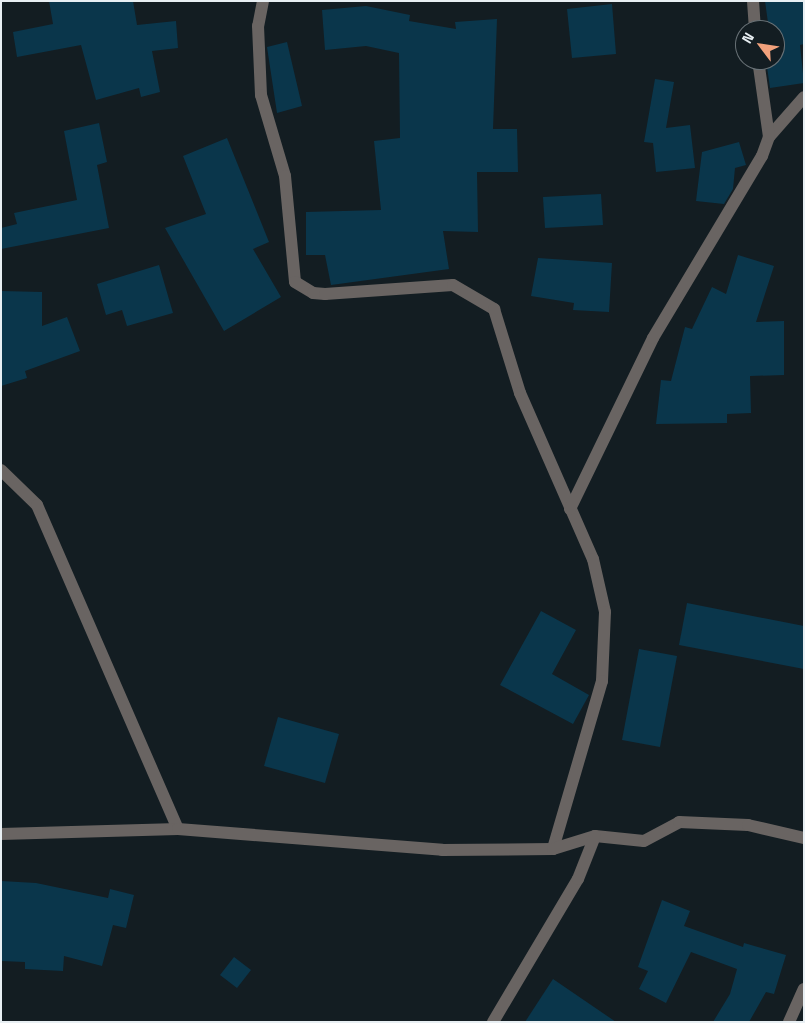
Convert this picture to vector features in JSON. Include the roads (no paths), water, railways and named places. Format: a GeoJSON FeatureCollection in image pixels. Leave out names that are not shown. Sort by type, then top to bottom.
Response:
{"type":"FeatureCollection","features":[{"type":"Feature","properties":{"kind":"street"},"geometry":{"type":"LineString","coordinates":[[263,1],[258,26],[261,95],[285,176],[295,282],[313,293],[326,294],[453,285],[482,299],[500,322],[520,393],[600,584],[606,643],[596,713],[553,849]]}},
{"type":"Feature","properties":{"kind":"street"},"geometry":{"type":"LineString","coordinates":[[753,1],[754,20]]}},
{"type":"Feature","properties":{"kind":"street"},"geometry":{"type":"LineString","coordinates":[[759,70],[769,137]]}},
{"type":"Feature","properties":{"kind":"street"},"geometry":{"type":"LineString","coordinates":[[570,509],[653,338],[758,163],[769,137],[804,97]]}},
{"type":"Feature","properties":{"kind":"street"},"geometry":{"type":"LineString","coordinates":[[1,470],[36,505],[178,829]]}},
{"type":"Feature","properties":{"kind":"street"},"geometry":{"type":"LineString","coordinates":[[1,834],[178,829],[442,850],[553,849],[596,836],[644,841],[679,822],[748,825],[804,838]]}},
{"type":"Feature","properties":{"kind":"street"},"geometry":{"type":"LineString","coordinates":[[494,1022],[578,879],[596,836]]}},
{"type":"Feature","properties":{"kind":"street"},"geometry":{"type":"LineString","coordinates":[[789,1022],[804,989]]}}]}
